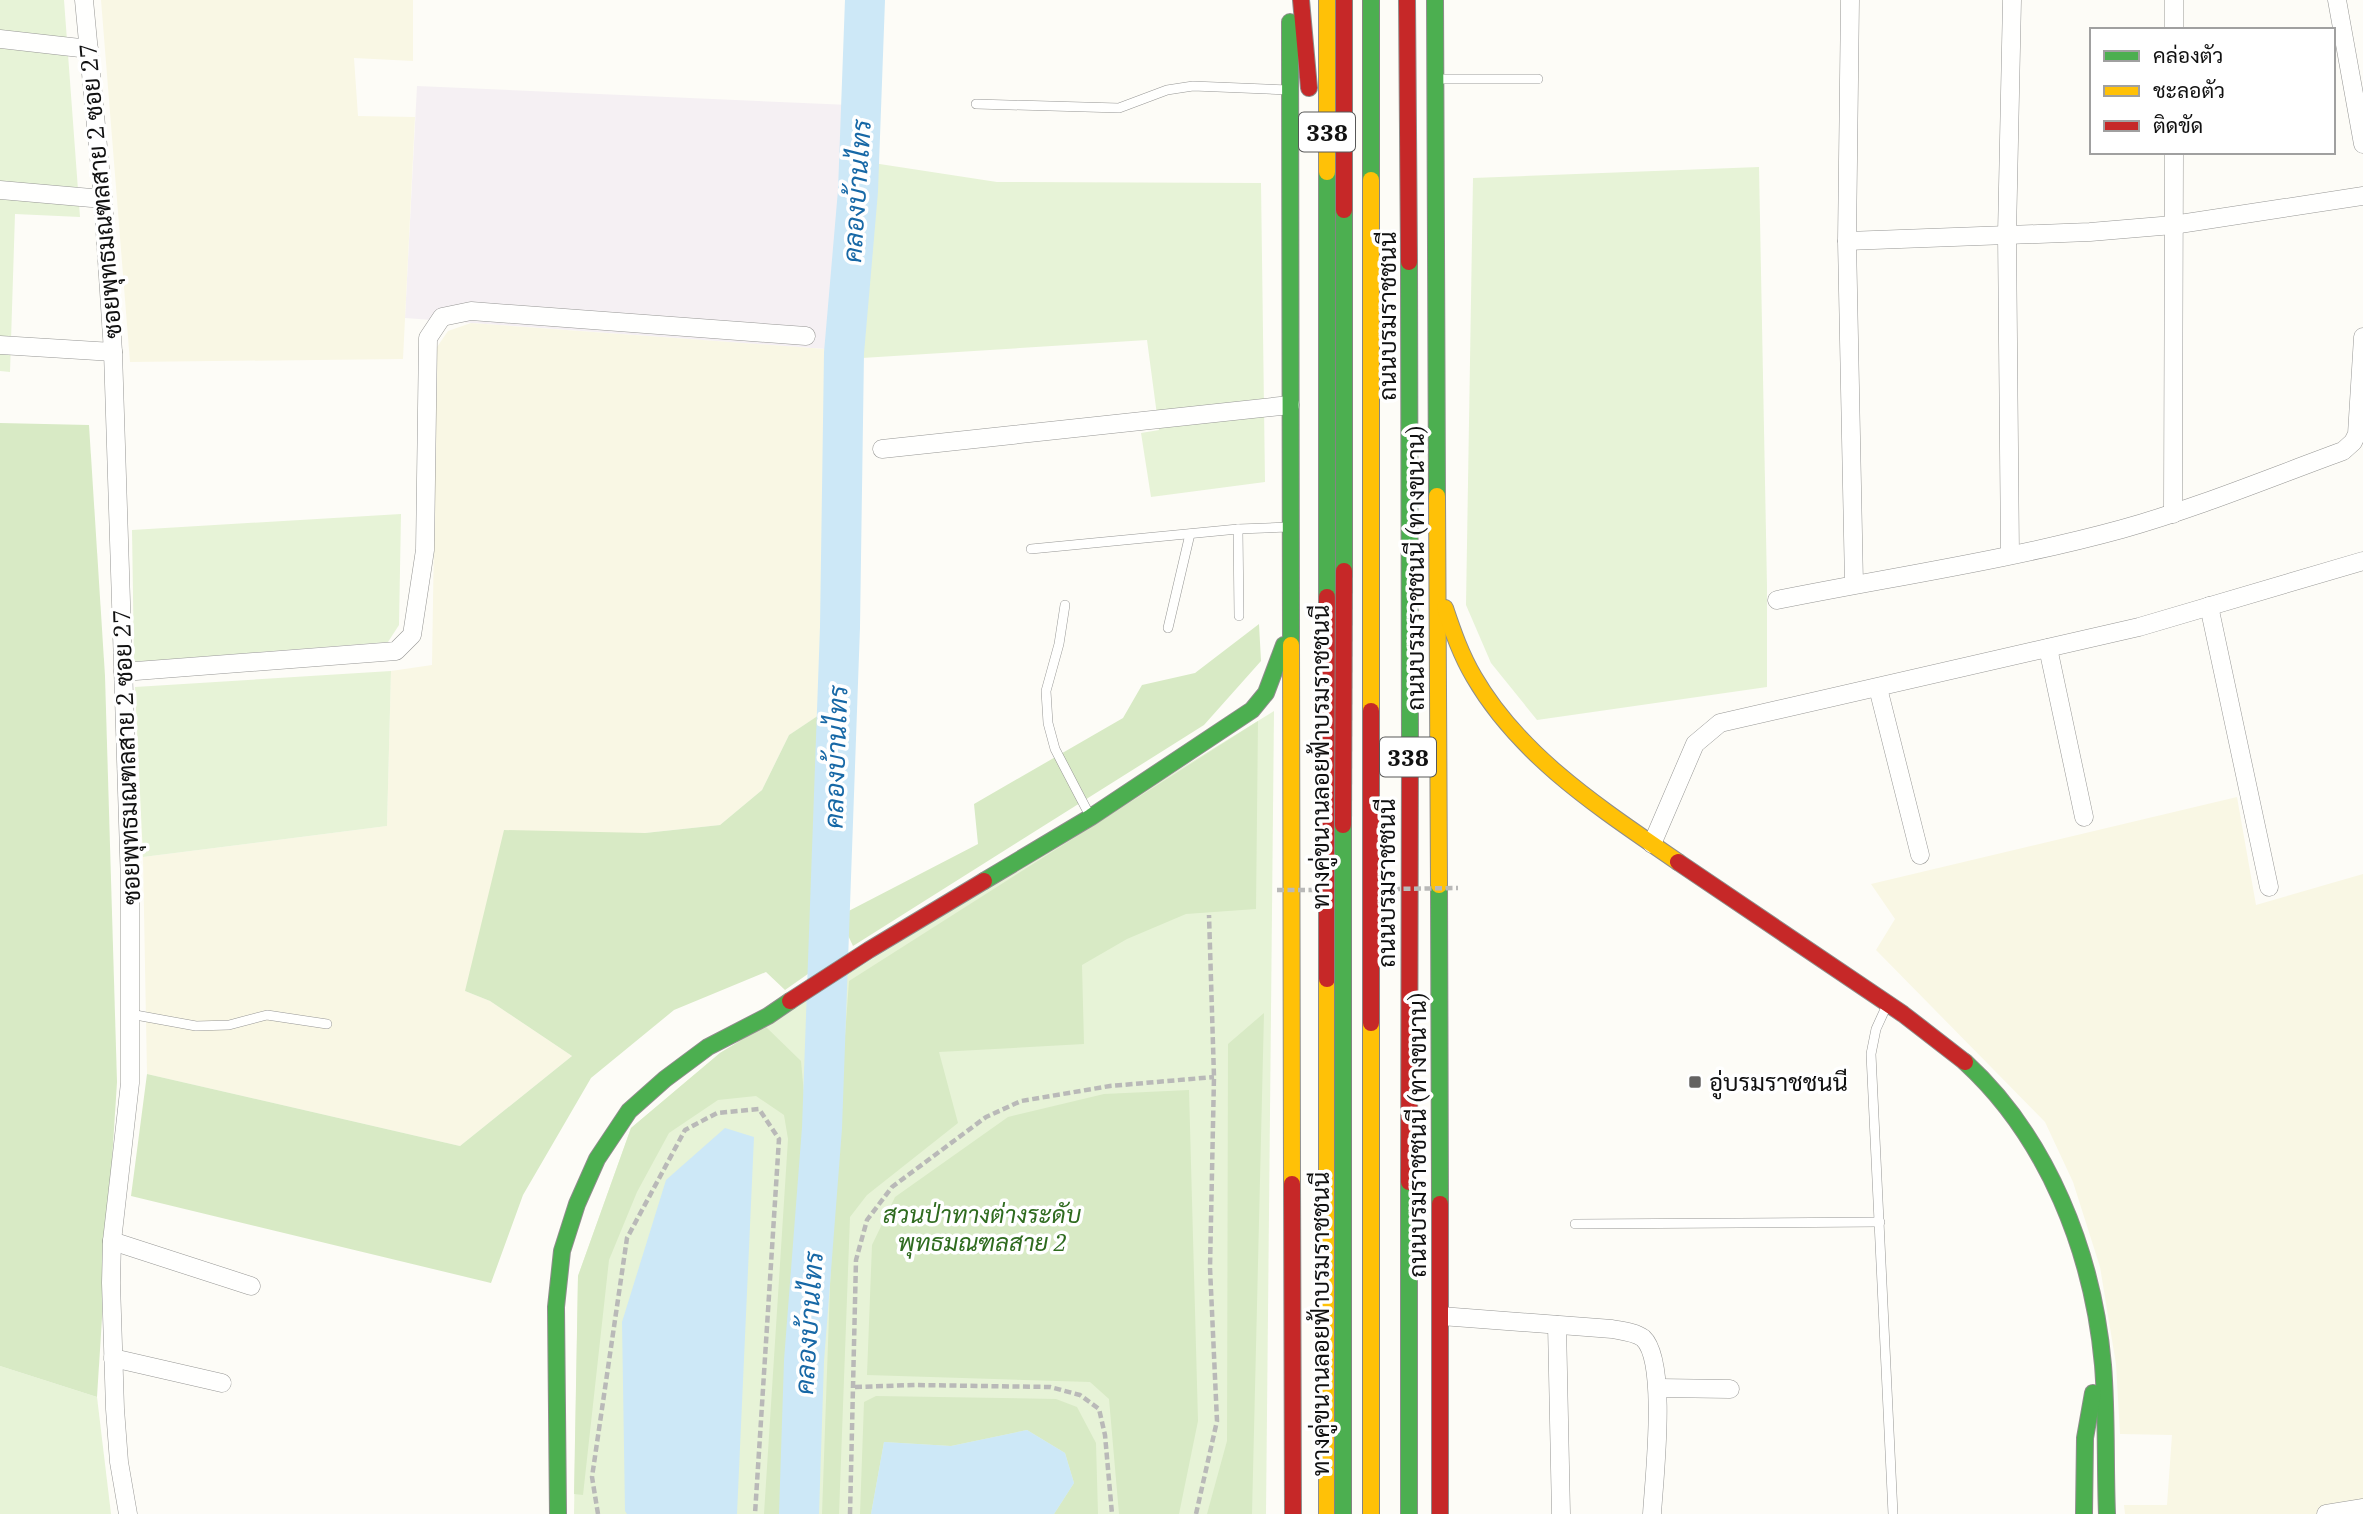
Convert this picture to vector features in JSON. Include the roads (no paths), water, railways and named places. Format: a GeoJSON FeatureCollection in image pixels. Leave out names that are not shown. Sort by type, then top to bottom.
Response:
{"type":"FeatureCollection","features":[{"type":"Feature","properties":{"kind":"main road","name":"338"},"geometry":{"type":"LineString","coordinates":[[1290,0],[1293,1514]]}},
{"type":"Feature","properties":{"kind":"main road"},"geometry":{"type":"LineString","coordinates":[[1301,0],[1327,264]]}},
{"type":"Feature","properties":{"kind":"main road","name":"338"},"geometry":{"type":"LineString","coordinates":[[1327,0],[1327,1514]]}},
{"type":"Feature","properties":{"kind":"main road","name":"ทางคู่ขนานลอยฟ้าบรมราชชนนี"},"geometry":{"type":"LineString","coordinates":[[1343,1514],[1344,0]]}},
{"type":"Feature","properties":{"kind":"main road","name":"ทางคู่ขนานลอยฟ้าบรมราชชนนี"},"geometry":{"type":"LineString","coordinates":[[1371,0],[1371,1514]]}},
{"type":"Feature","properties":{"kind":"main road","name":"ถนนบรมราชชนนี"},"geometry":{"type":"LineString","coordinates":[[1407,0],[1409,1514]]}},
{"type":"Feature","properties":{"kind":"main road"},"geometry":{"type":"LineString","coordinates":[[1409,239],[1418,190],[1416,57],[1420,0]]}},
{"type":"Feature","properties":{"kind":"main road","name":"ถนนบรมราชชนนี (ทางขนาน)"},"geometry":{"type":"LineString","coordinates":[[1435,0],[1440,1514]]}},
{"type":"Feature","properties":{"kind":"main road"},"geometry":{"type":"LineString","coordinates":[[1437,581],[1463,660],[1501,717],[1525,746],[1558,776],[1652,844],[1931,1034],[1960,1057],[1996,1093],[2031,1140],[2070,1222],[2085,1270],[2103,1363],[2107,1514]]}},
{"type":"Feature","properties":{"kind":"main road"},"geometry":{"type":"LineString","coordinates":[[558,1514],[556,1307],[562,1251],[577,1204],[597,1159],[629,1111],[665,1079],[708,1047],[768,1016],[869,950],[1091,817],[1252,710],[1266,693],[1290,629]]}},
{"type":"Feature","properties":{"kind":"main road"},"geometry":{"type":"LineString","coordinates":[[2084,1514],[2084,1462],[2089,1405],[2103,1363]]}},
{"type":"Feature","properties":{"kind":"street","name":"ซอยพุทธมณฑลสาย 2 ซอย 27"},"geometry":{"type":"LineString","coordinates":[[85,0],[103,199],[113,352],[130,884],[130,1083],[112,1241],[113,1359],[119,1462],[128,1514]]}},
{"type":"Feature","properties":{"kind":"street"},"geometry":{"type":"LineString","coordinates":[[1850,0],[1847,241],[1854,584]]}},
{"type":"Feature","properties":{"kind":"street"},"geometry":{"type":"LineString","coordinates":[[2010,555],[2007,234],[2012,0]]}},
{"type":"Feature","properties":{"kind":"street"},"geometry":{"type":"LineString","coordinates":[[2174,0],[2174,28]]}},
{"type":"Feature","properties":{"kind":"street"},"geometry":{"type":"LineString","coordinates":[[2337,0],[2363,144]]}},
{"type":"Feature","properties":{"kind":"street"},"geometry":{"type":"LineString","coordinates":[[0,39],[89,49]]}},
{"type":"Feature","properties":{"kind":"street"},"geometry":{"type":"LineString","coordinates":[[2173,514],[2174,154]]}},
{"type":"Feature","properties":{"kind":"street"},"geometry":{"type":"LineString","coordinates":[[0,190],[103,199]]}},
{"type":"Feature","properties":{"kind":"street"},"geometry":{"type":"LineString","coordinates":[[1847,241],[2090,232],[2173,225],[2363,196]]}},
{"type":"Feature","properties":{"kind":"street"},"geometry":{"type":"LineString","coordinates":[[123,672],[396,651],[412,635],[425,550],[428,338],[442,317],[471,311],[806,336]]}},
{"type":"Feature","properties":{"kind":"street"},"geometry":{"type":"LineString","coordinates":[[1777,600],[2010,555],[2119,530],[2173,514],[2343,451],[2357,434],[2363,337]]}},
{"type":"Feature","properties":{"kind":"street"},"geometry":{"type":"LineString","coordinates":[[0,345],[113,352]]}},
{"type":"Feature","properties":{"kind":"street"},"geometry":{"type":"LineString","coordinates":[[882,449],[1290,405]]}},
{"type":"Feature","properties":{"kind":"street"},"geometry":{"type":"LineString","coordinates":[[1652,844],[1695,744],[1720,723],[2139,627],[2363,561]]}},
{"type":"Feature","properties":{"kind":"street"},"geometry":{"type":"LineString","coordinates":[[2209,606],[2269,887]]}},
{"type":"Feature","properties":{"kind":"street"},"geometry":{"type":"LineString","coordinates":[[2049,648],[2084,817]]}},
{"type":"Feature","properties":{"kind":"street"},"geometry":{"type":"LineString","coordinates":[[1878,688],[1920,855]]}},
{"type":"Feature","properties":{"kind":"street"},"geometry":{"type":"LineString","coordinates":[[112,1241],[251,1286]]}},
{"type":"Feature","properties":{"kind":"street"},"geometry":{"type":"LineString","coordinates":[[1441,1316],[1612,1329],[1642,1338],[1648,1346],[1659,1388],[1652,1514]]}},
{"type":"Feature","properties":{"kind":"street"},"geometry":{"type":"LineString","coordinates":[[1557,1325],[1561,1514]]}},
{"type":"Feature","properties":{"kind":"street"},"geometry":{"type":"LineString","coordinates":[[113,1359],[222,1383]]}},
{"type":"Feature","properties":{"kind":"street"},"geometry":{"type":"LineString","coordinates":[[1659,1388],[1730,1390]]}},
{"type":"Feature","properties":{"kind":"street"},"geometry":{"type":"LineString","coordinates":[[2326,1514],[2363,1508]]}},
{"type":"Feature","properties":{"kind":"lane"},"geometry":{"type":"LineString","coordinates":[[1435,79],[1538,79]]}},
{"type":"Feature","properties":{"kind":"lane"},"geometry":{"type":"LineString","coordinates":[[976,104],[1119,108],[1167,90],[1193,86],[1291,90]]}},
{"type":"Feature","properties":{"kind":"lane"},"geometry":{"type":"LineString","coordinates":[[1031,549],[1290,527]]}},
{"type":"Feature","properties":{"kind":"lane"},"geometry":{"type":"LineString","coordinates":[[1238,530],[1239,617]]}},
{"type":"Feature","properties":{"kind":"lane"},"geometry":{"type":"LineString","coordinates":[[1168,628],[1190,534]]}},
{"type":"Feature","properties":{"kind":"lane"},"geometry":{"type":"LineString","coordinates":[[1065,605],[1059,644],[1046,691],[1048,723],[1055,749],[1091,817]]}},
{"type":"Feature","properties":{"kind":"lane"},"geometry":{"type":"LineString","coordinates":[[1887,1004],[1876,1029],[1871,1054],[1893,1514]]}},
{"type":"Feature","properties":{"kind":"lane"},"geometry":{"type":"LineString","coordinates":[[130,1014],[196,1026],[229,1024],[267,1015],[327,1024]]}},
{"type":"Feature","properties":{"kind":"lane"},"geometry":{"type":"LineString","coordinates":[[1574,1224],[1880,1222]]}},
{"type":"Feature","properties":{"kind":"water"},"geometry":{"type":"Polygon","coordinates":[[[725,1128],[754,1137],[737,1514],[627,1514],[622,1322],[666,1180],[725,1128]]]}},
{"type":"Feature","properties":{"kind":"water"},"geometry":{"type":"Polygon","coordinates":[[[1027,1430],[1065,1453],[1074,1483],[1054,1514],[871,1514],[884,1442],[951,1446],[1027,1430]]]}},
{"type":"Feature","properties":{"kind":"waterway","name":"คลองบ้านไทร"},"geometry":{"type":"LineString","coordinates":[[799,1514],[804,1361],[822,1128],[840,627],[844,353],[858,191],[865,0]]}},
{"type":"Feature","properties":{"kind":"place","name":"อู่บรมราชชนนี"},"geometry":{"type":"Point","coordinates":[1695,1082]}},
{"type":"Feature","properties":{"kind":"park label","name":"สวนป่าทางต่างระดับ พุทธมณฑลสาย 2"},"geometry":{"type":"Point","coordinates":[982,1228]}}]}
